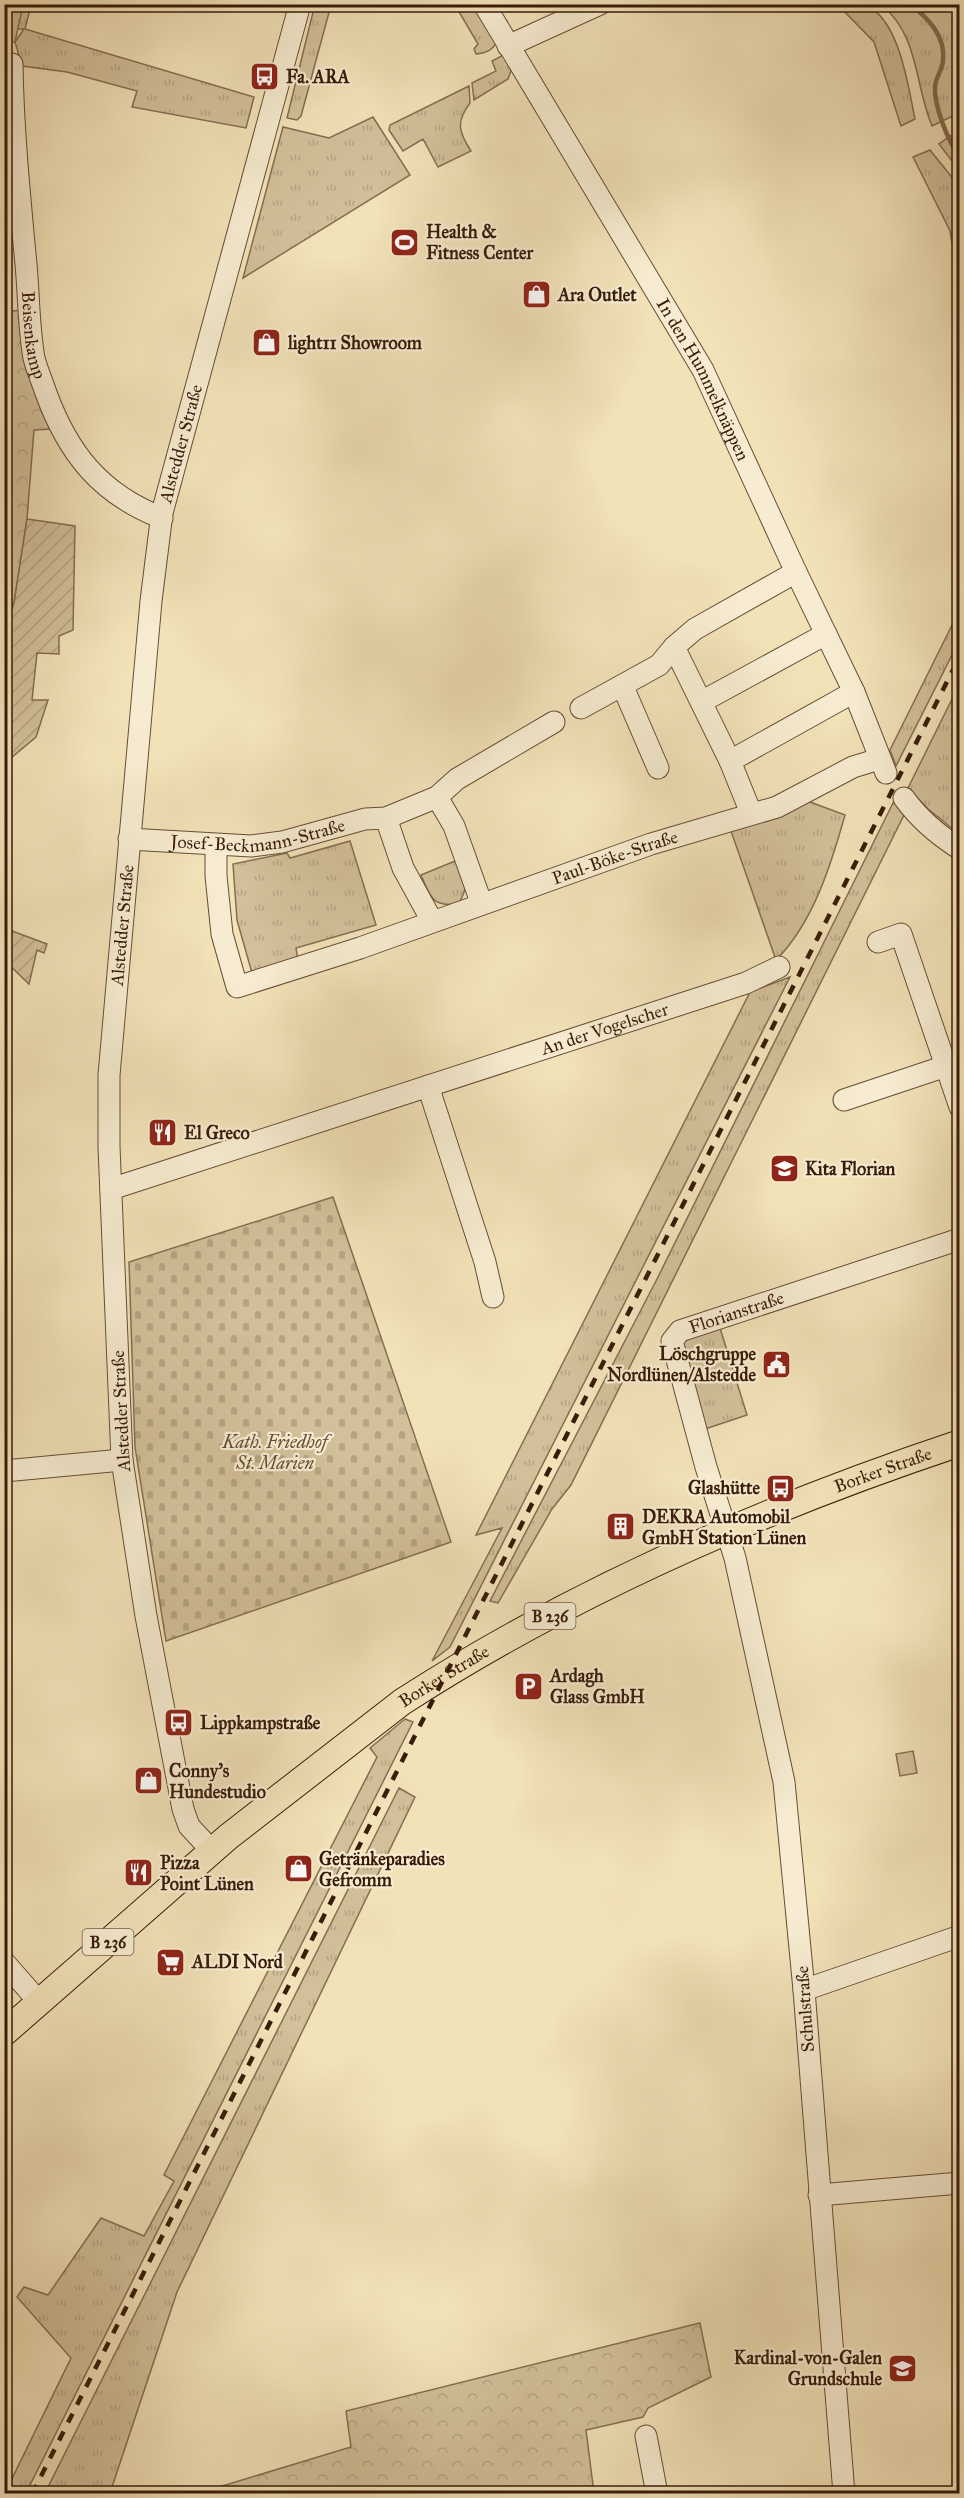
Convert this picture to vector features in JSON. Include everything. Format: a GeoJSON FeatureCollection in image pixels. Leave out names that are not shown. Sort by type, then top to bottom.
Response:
{"type":"FeatureCollection","features":[{"type":"Feature","properties":{"kind":"main road","name":"Borker Straße"},"geometry":{"type":"LineString","coordinates":[[4,2032],[212,1851],[402,1702],[425,1687],[643,1568],[726,1531],[861,1478],[960,1443]]}},
{"type":"Feature","properties":{"kind":"street","name":"Alstedder Straße"},"geometry":{"type":"LineString","coordinates":[[212,1851],[189,1826],[183,1809],[146,1616],[122,1461],[111,1189],[109,1075],[152,589],[162,518],[300,4]]}},
{"type":"Feature","properties":{"kind":"street","name":"In den Hummelknäppen"},"geometry":{"type":"LineString","coordinates":[[484,4],[703,370],[854,692],[883,766]]}},
{"type":"Feature","properties":{"kind":"street"},"geometry":{"type":"LineString","coordinates":[[508,46],[600,4]]}},
{"type":"Feature","properties":{"kind":"street","name":"Beisenkamp"},"geometry":{"type":"LineString","coordinates":[[12,64],[14,133],[34,359],[57,422],[76,454],[96,478],[114,493],[137,508],[162,518]]}},
{"type":"Feature","properties":{"kind":"street"},"geometry":{"type":"LineString","coordinates":[[581,708],[623,687],[659,665],[695,629],[796,572]]}},
{"type":"Feature","properties":{"kind":"street"},"geometry":{"type":"LineString","coordinates":[[703,701],[826,634]]}},
{"type":"Feature","properties":{"kind":"street"},"geometry":{"type":"LineString","coordinates":[[675,647],[703,701],[751,813]]}},
{"type":"Feature","properties":{"kind":"street"},"geometry":{"type":"LineString","coordinates":[[623,687],[658,768]]}},
{"type":"Feature","properties":{"kind":"street"},"geometry":{"type":"LineString","coordinates":[[730,761],[854,692]]}},
{"type":"Feature","properties":{"kind":"street","name":"Josef-Beckmann-Straße"},"geometry":{"type":"LineString","coordinates":[[129,839],[251,846],[282,842],[365,819],[386,818],[437,797],[458,779],[554,722]]}},
{"type":"Feature","properties":{"kind":"street","name":"Paul-Böke-Straße"},"geometry":{"type":"LineString","coordinates":[[216,845],[216,876],[222,934],[237,987],[360,948],[481,902],[651,844],[777,807],[853,767],[883,766]]}},
{"type":"Feature","properties":{"kind":"street"},"geometry":{"type":"LineString","coordinates":[[437,797],[454,826],[481,902]]}},
{"type":"Feature","properties":{"kind":"street"},"geometry":{"type":"LineString","coordinates":[[904,798],[914,812],[942,837],[960,849]]}},
{"type":"Feature","properties":{"kind":"street"},"geometry":{"type":"LineString","coordinates":[[386,818],[403,868],[432,921]]}},
{"type":"Feature","properties":{"kind":"street"},"geometry":{"type":"LineString","coordinates":[[878,942],[901,934],[960,1107]]}},
{"type":"Feature","properties":{"kind":"street","name":"An der Vogelscher"},"geometry":{"type":"LineString","coordinates":[[111,1189],[746,983],[779,967]]}},
{"type":"Feature","properties":{"kind":"street"},"geometry":{"type":"LineString","coordinates":[[844,1100],[946,1066]]}},
{"type":"Feature","properties":{"kind":"street"},"geometry":{"type":"LineString","coordinates":[[428,1086],[485,1262],[493,1297]]}},
{"type":"Feature","properties":{"kind":"street","name":"Florianstraße"},"geometry":{"type":"LineString","coordinates":[[726,1531],[672,1347],[675,1335],[680,1330],[960,1239]]}},
{"type":"Feature","properties":{"kind":"street"},"geometry":{"type":"LineString","coordinates":[[4,1471],[122,1461]]}},
{"type":"Feature","properties":{"kind":"street","name":"Schulstraße"},"geometry":{"type":"LineString","coordinates":[[726,1531],[735,1558],[784,1782],[804,1990],[844,2493]]}},
{"type":"Feature","properties":{"kind":"street"},"geometry":{"type":"LineString","coordinates":[[804,1990],[960,1936]]}},
{"type":"Feature","properties":{"kind":"street"},"geometry":{"type":"LineString","coordinates":[[4,1962],[40,2002]]}},
{"type":"Feature","properties":{"kind":"street"},"geometry":{"type":"LineString","coordinates":[[819,2195],[960,2183]]}},
{"type":"Feature","properties":{"kind":"street"},"geometry":{"type":"LineString","coordinates":[[646,2436],[657,2493]]}},
{"type":"Feature","properties":{"kind":"green space"},"geometry":{"type":"Polygon","coordinates":[[[856,3],[866,5],[878,13],[887,25],[901,56],[915,119],[901,126],[874,42],[838,5],[856,3]]]}},
{"type":"Feature","properties":{"kind":"green space"},"geometry":{"type":"Polygon","coordinates":[[[5,4],[23,5],[15,42],[5,42],[5,4]]]}},
{"type":"Feature","properties":{"kind":"green space"},"geometry":{"type":"Polygon","coordinates":[[[315,4],[331,5],[301,116],[297,120],[287,118],[315,4]]]}},
{"type":"Feature","properties":{"kind":"green space"},"geometry":{"type":"Polygon","coordinates":[[[5,5],[31,5],[25,29],[254,97],[246,128],[132,107],[137,91],[67,72],[22,66],[15,42],[24,29],[5,29],[5,5]]]}},
{"type":"Feature","properties":{"kind":"green space"},"geometry":{"type":"Polygon","coordinates":[[[455,5],[477,5],[498,40],[492,49],[476,54],[474,49],[478,44],[455,5]]]}},
{"type":"Feature","properties":{"kind":"green space"},"geometry":{"type":"Polygon","coordinates":[[[882,5],[959,5],[959,113],[932,126],[910,46],[894,18],[882,5]]]}},
{"type":"Feature","properties":{"kind":"green space"},"geometry":{"type":"Polygon","coordinates":[[[505,54],[512,68],[508,79],[474,100],[472,83],[496,71],[492,61],[505,54]]]}},
{"type":"Feature","properties":{"kind":"green space"},"geometry":{"type":"Polygon","coordinates":[[[469,86],[470,103],[462,116],[460,127],[463,138],[471,151],[438,167],[423,139],[403,151],[389,130],[390,125],[469,86]]]}},
{"type":"Feature","properties":{"kind":"green space"},"geometry":{"type":"Polygon","coordinates":[[[373,117],[410,175],[243,278],[283,127],[329,138],[373,117]]]}},
{"type":"Feature","properties":{"kind":"green space"},"geometry":{"type":"Polygon","coordinates":[[[959,130],[959,170],[939,144],[959,130]]]}},
{"type":"Feature","properties":{"kind":"green space"},"geometry":{"type":"Polygon","coordinates":[[[4,137],[10,144],[16,244],[5,243],[4,137]]]}},
{"type":"Feature","properties":{"kind":"green space"},"geometry":{"type":"Polygon","coordinates":[[[930,150],[959,186],[959,284],[950,231],[913,157],[930,150]]]}},
{"type":"Feature","properties":{"kind":"green space"},"geometry":{"type":"Polygon","coordinates":[[[21,310],[28,374],[51,429],[34,430],[27,519],[14,603],[5,610],[5,312],[21,310]]]}},
{"type":"Feature","properties":{"kind":"green space"},"geometry":{"type":"Polygon","coordinates":[[[27,519],[75,526],[73,630],[59,636],[59,654],[37,653],[32,700],[48,700],[36,737],[5,763],[5,630],[14,603],[27,519]]]}},
{"type":"Feature","properties":{"kind":"green space"},"geometry":{"type":"Polygon","coordinates":[[[959,611],[959,641],[896,766],[890,750],[959,611]]]}},
{"type":"Feature","properties":{"kind":"green space"},"geometry":{"type":"Polygon","coordinates":[[[959,685],[959,834],[928,809],[908,788],[959,685]]]}},
{"type":"Feature","properties":{"kind":"green space"},"geometry":{"type":"Polygon","coordinates":[[[802,799],[845,815],[834,854],[810,911],[789,945],[776,960],[731,831],[802,799]]]}},
{"type":"Feature","properties":{"kind":"green space"},"geometry":{"type":"Polygon","coordinates":[[[895,799],[904,815],[571,1485],[552,1509],[498,1603],[490,1601],[657,1279],[895,799]]]}},
{"type":"Feature","properties":{"kind":"green space"},"geometry":{"type":"Polygon","coordinates":[[[350,841],[376,925],[296,948],[298,960],[252,973],[237,920],[233,864],[287,853],[290,858],[350,841]]]}},
{"type":"Feature","properties":{"kind":"green space"},"geometry":{"type":"Polygon","coordinates":[[[460,859],[466,882],[462,898],[458,904],[449,905],[437,902],[430,895],[421,875],[460,859]]]}},
{"type":"Feature","properties":{"kind":"green space"},"geometry":{"type":"Polygon","coordinates":[[[4,928],[47,944],[44,953],[37,950],[29,984],[5,961],[4,928]]]}},
{"type":"Feature","properties":{"kind":"green space"},"geometry":{"type":"Polygon","coordinates":[[[790,977],[450,1647],[432,1661],[502,1528],[476,1535],[750,992],[790,977]]]}},
{"type":"Feature","properties":{"kind":"green space","name":"Kath. Friedhof St. Marien"},"geometry":{"type":"Polygon","coordinates":[[[333,1197],[451,1542],[166,1641],[135,1447],[129,1262],[333,1197]]]}},
{"type":"Feature","properties":{"kind":"green space"},"geometry":{"type":"Polygon","coordinates":[[[720,1328],[747,1415],[705,1429],[680,1341],[720,1328]]]}},
{"type":"Feature","properties":{"kind":"green space"},"geometry":{"type":"Polygon","coordinates":[[[405,1719],[413,1722],[26,2493],[5,2493],[71,2358],[17,2297],[24,2287],[48,2295],[101,2218],[144,2236],[174,2181],[164,2175],[377,1757],[370,1748],[405,1719]]]}},
{"type":"Feature","properties":{"kind":"green space"},"geometry":{"type":"Polygon","coordinates":[[[913,1751],[917,1773],[900,1776],[896,1754],[913,1751]]]}},
{"type":"Feature","properties":{"kind":"green space"},"geometry":{"type":"Polygon","coordinates":[[[399,1788],[415,1797],[177,2292],[110,2493],[45,2493],[399,1788]]]}},
{"type":"Feature","properties":{"kind":"green space"},"geometry":{"type":"Polygon","coordinates":[[[700,2323],[711,2377],[648,2408],[643,2417],[586,2430],[594,2493],[199,2493],[351,2447],[346,2411],[700,2323]]]}},
{"type":"Feature","properties":{"kind":"waterway"},"geometry":{"type":"LineString","coordinates":[[910,4],[934,28],[942,44],[943,61],[935,84],[935,95],[947,133],[960,156]]}},
{"type":"Feature","properties":{"kind":"railway"},"geometry":{"type":"LineString","coordinates":[[32,2494],[960,656]]}},
{"type":"Feature","properties":{"kind":"place","name":"Fa. ARA"},"geometry":{"type":"Point","coordinates":[265,77]}},
{"type":"Feature","properties":{"kind":"place","name":"Health & Fitness Center"},"geometry":{"type":"Point","coordinates":[405,242]}},
{"type":"Feature","properties":{"kind":"place","name":"Ara Outlet"},"geometry":{"type":"Point","coordinates":[537,295]}},
{"type":"Feature","properties":{"kind":"place","name":"light11 Showroom"},"geometry":{"type":"Point","coordinates":[267,343]}},
{"type":"Feature","properties":{"kind":"place","name":"El Greco"},"geometry":{"type":"Point","coordinates":[163,1133]}},
{"type":"Feature","properties":{"kind":"place","name":"Kita Florian"},"geometry":{"type":"Point","coordinates":[784,1169]}},
{"type":"Feature","properties":{"kind":"place","name":"Löschgruppe Nordlünen/Alstedde"},"geometry":{"type":"Point","coordinates":[777,1364]}},
{"type":"Feature","properties":{"kind":"place","name":"Glashütte"},"geometry":{"type":"Point","coordinates":[781,1488]}},
{"type":"Feature","properties":{"kind":"place","name":"DEKRA Automobil GmbH Station Lünen"},"geometry":{"type":"Point","coordinates":[621,1527]}},
{"type":"Feature","properties":{"kind":"place","name":"Ardagh Glass GmbH"},"geometry":{"type":"Point","coordinates":[529,1686]}},
{"type":"Feature","properties":{"kind":"place","name":"Lippkampstraße"},"geometry":{"type":"Point","coordinates":[179,1723]}},
{"type":"Feature","properties":{"kind":"place","name":"Conny's Hundestudio"},"geometry":{"type":"Point","coordinates":[148,1781]}},
{"type":"Feature","properties":{"kind":"place","name":"Getränkeparadies Gefromm"},"geometry":{"type":"Point","coordinates":[298,1869]}},
{"type":"Feature","properties":{"kind":"place","name":"Pizza Point Lünen"},"geometry":{"type":"Point","coordinates":[139,1873]}},
{"type":"Feature","properties":{"kind":"place","name":"ALDI Nord"},"geometry":{"type":"Point","coordinates":[171,1962]}},
{"type":"Feature","properties":{"kind":"place","name":"Kardinal-von-Galen Grundschule"},"geometry":{"type":"Point","coordinates":[903,2368]}}]}
